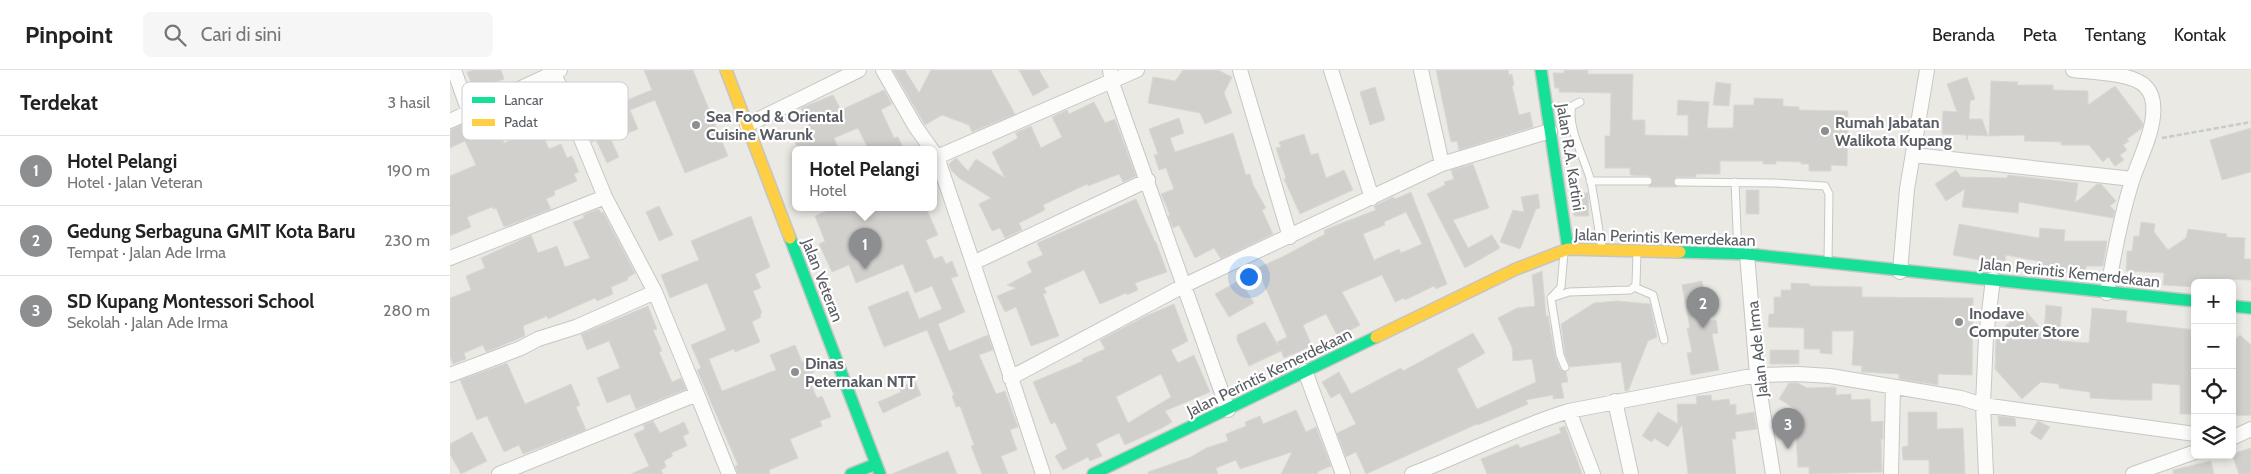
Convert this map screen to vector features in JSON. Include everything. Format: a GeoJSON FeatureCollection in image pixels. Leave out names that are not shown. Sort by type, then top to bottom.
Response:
{"type":"FeatureCollection","features":[{"type":"Feature","properties":{"kind":"main road","name":"Jalan Veteran"},"geometry":{"type":"LineString","coordinates":[[726,70],[878,469]]}},
{"type":"Feature","properties":{"kind":"main road","name":"Jalan R.A. Kartini"},"geometry":{"type":"LineString","coordinates":[[1541,70],[1566,250]]}},
{"type":"Feature","properties":{"kind":"main road","name":"Jalan Perintis Kemerdekaan"},"geometry":{"type":"LineString","coordinates":[[1093,474],[1516,269],[1566,250],[1743,254],[1828,262],[1900,272],[1993,279],[2107,293],[2191,301]]}},
{"type":"Feature","properties":{"kind":"main road"},"geometry":{"type":"LineString","coordinates":[[2236,306],[2251,308]]}},
{"type":"Feature","properties":{"kind":"main road"},"geometry":{"type":"LineString","coordinates":[[851,474],[878,469]]}},
{"type":"Feature","properties":{"kind":"street"},"geometry":{"type":"LineString","coordinates":[[454,70],[462,92]]}},
{"type":"Feature","properties":{"kind":"street"},"geometry":{"type":"LineString","coordinates":[[747,125],[859,70]]}},
{"type":"Feature","properties":{"kind":"street"},"geometry":{"type":"LineString","coordinates":[[883,70],[915,126],[929,146]]}},
{"type":"Feature","properties":{"kind":"street"},"geometry":{"type":"LineString","coordinates":[[937,152],[1111,76],[1138,70]]}},
{"type":"Feature","properties":{"kind":"street"},"geometry":{"type":"LineString","coordinates":[[1240,70],[1290,237]]}},
{"type":"Feature","properties":{"kind":"street"},"geometry":{"type":"LineString","coordinates":[[1331,70],[1372,198]]}},
{"type":"Feature","properties":{"kind":"street"},"geometry":{"type":"LineString","coordinates":[[1421,70],[1442,164]]}},
{"type":"Feature","properties":{"kind":"street"},"geometry":{"type":"LineString","coordinates":[[1900,272],[1908,189],[1927,70]]}},
{"type":"Feature","properties":{"kind":"street"},"geometry":{"type":"LineString","coordinates":[[2073,70],[2108,73],[2145,85],[2154,103],[2153,118],[2133,179],[2107,293]]}},
{"type":"Feature","properties":{"kind":"street"},"geometry":{"type":"LineString","coordinates":[[533,82],[557,71]]}},
{"type":"Feature","properties":{"kind":"street"},"geometry":{"type":"LineString","coordinates":[[1111,76],[1228,410]]}},
{"type":"Feature","properties":{"kind":"street"},"geometry":{"type":"LineString","coordinates":[[450,121],[462,115]]}},
{"type":"Feature","properties":{"kind":"street"},"geometry":{"type":"LineString","coordinates":[[1010,378],[1185,285],[1442,164],[1550,131]]}},
{"type":"Feature","properties":{"kind":"street"},"geometry":{"type":"LineString","coordinates":[[583,140],[605,197],[655,292],[729,474]]}},
{"type":"Feature","properties":{"kind":"street"},"geometry":{"type":"LineString","coordinates":[[1914,155],[2133,179]]}},
{"type":"Feature","properties":{"kind":"street"},"geometry":{"type":"LineString","coordinates":[[937,161],[1043,474]]}},
{"type":"Feature","properties":{"kind":"street"},"geometry":{"type":"LineString","coordinates":[[973,263],[1148,180]]}},
{"type":"Feature","properties":{"kind":"street"},"geometry":{"type":"LineString","coordinates":[[450,258],[605,197]]}},
{"type":"Feature","properties":{"kind":"street","name":"Jalan Ade Irma"},"geometry":{"type":"LineString","coordinates":[[1743,254],[1757,375],[1773,474]]}},
{"type":"Feature","properties":{"kind":"street"},"geometry":{"type":"LineString","coordinates":[[1986,474],[1983,405],[1986,337],[1993,279]]}},
{"type":"Feature","properties":{"kind":"street"},"geometry":{"type":"LineString","coordinates":[[450,375],[521,348],[538,338],[576,327],[655,292]]}},
{"type":"Feature","properties":{"kind":"street"},"geometry":{"type":"LineString","coordinates":[[1305,371],[1343,474]]}},
{"type":"Feature","properties":{"kind":"street"},"geometry":{"type":"LineString","coordinates":[[1418,473],[1542,419],[1569,411],[1757,375],[1830,376],[1961,398],[1983,405],[2191,433]]}},
{"type":"Feature","properties":{"kind":"street"},"geometry":{"type":"LineString","coordinates":[[1891,474],[1893,387]]}},
{"type":"Feature","properties":{"kind":"street"},"geometry":{"type":"LineString","coordinates":[[499,474],[697,394]]}},
{"type":"Feature","properties":{"kind":"street"},"geometry":{"type":"LineString","coordinates":[[1615,401],[1631,474]]}},
{"type":"Feature","properties":{"kind":"street"},"geometry":{"type":"LineString","coordinates":[[1569,411],[1593,474]]}},
{"type":"Feature","properties":{"kind":"street"},"geometry":{"type":"LineString","coordinates":[[2236,436],[2251,430]]}},
{"type":"Feature","properties":{"kind":"street"},"geometry":{"type":"LineString","coordinates":[[2133,474],[2191,453]]}},
{"type":"Feature","properties":{"kind":"lane"},"geometry":{"type":"LineString","coordinates":[[1580,102],[1572,106],[1570,111],[1590,181],[1602,251]]}},
{"type":"Feature","properties":{"kind":"lane"},"geometry":{"type":"LineString","coordinates":[[1590,181],[1648,181]]}},
{"type":"Feature","properties":{"kind":"lane"},"geometry":{"type":"LineString","coordinates":[[1678,182],[1735,182],[1825,186],[1829,194],[1828,262]]}},
{"type":"Feature","properties":{"kind":"lane"},"geometry":{"type":"LineString","coordinates":[[1735,182],[1743,254]]}},
{"type":"Feature","properties":{"kind":"lane"},"geometry":{"type":"LineString","coordinates":[[1564,367],[1560,355],[1551,298],[1560,287],[1566,250]]}},
{"type":"Feature","properties":{"kind":"lane"},"geometry":{"type":"LineString","coordinates":[[1551,298],[1569,292],[1583,294],[1630,290],[1636,284],[1637,252]]}},
{"type":"Feature","properties":{"kind":"lane"},"geometry":{"type":"LineString","coordinates":[[1634,287],[1653,295],[1664,340]]}},
{"type":"Feature","properties":{"kind":"path"},"geometry":{"type":"LineString","coordinates":[[2146,142],[2251,122]]}},
{"type":"Feature","properties":{"kind":"building"},"geometry":{"type":"Polygon","coordinates":[[[474,70],[501,70],[504,79],[496,82],[471,82],[467,72],[474,70]]]}},
{"type":"Feature","properties":{"kind":"building"},"geometry":{"type":"Polygon","coordinates":[[[644,70],[693,70],[728,156],[685,173],[655,100],[630,110],[638,129],[628,133],[628,100],[652,90],[644,70]]]}},
{"type":"Feature","properties":{"kind":"building"},"geometry":{"type":"Polygon","coordinates":[[[893,70],[905,70],[919,93],[931,70],[991,70],[1015,114],[972,132],[969,125],[942,115],[925,125],[893,70]]]}},
{"type":"Feature","properties":{"kind":"building"},"geometry":{"type":"Polygon","coordinates":[[[1019,70],[1039,70],[1049,87],[1033,96],[1019,70]]]}},
{"type":"Feature","properties":{"kind":"building"},"geometry":{"type":"Polygon","coordinates":[[[1183,70],[1218,70],[1232,77],[1224,93],[1232,113],[1205,124],[1200,113],[1148,103],[1153,77],[1175,81],[1183,70]]]}},
{"type":"Feature","properties":{"kind":"building"},"geometry":{"type":"Polygon","coordinates":[[[1436,70],[1508,70],[1509,75],[1512,74],[1514,85],[1512,86],[1519,115],[1530,112],[1533,127],[1459,150],[1457,141],[1451,142],[1436,70]]]}},
{"type":"Feature","properties":{"kind":"building","name":"Rumah Jabatan Walikota Kupang"},"geometry":{"type":"Polygon","coordinates":[[[1564,70],[1588,70],[1588,74],[1633,74],[1632,120],[1645,120],[1645,135],[1688,136],[1688,115],[1677,115],[1678,100],[1709,102],[1707,128],[1733,128],[1734,105],[1754,105],[1754,98],[1783,99],[1783,106],[1799,107],[1799,110],[1848,111],[1847,166],[1831,165],[1831,171],[1809,171],[1809,164],[1801,164],[1801,162],[1776,161],[1776,164],[1763,164],[1763,161],[1720,161],[1720,174],[1696,174],[1696,177],[1676,177],[1673,182],[1677,187],[1648,187],[1653,181],[1650,176],[1630,175],[1630,168],[1605,168],[1605,136],[1610,136],[1611,93],[1559,92],[1559,88],[1555,88],[1553,73],[1564,73],[1564,70]]]}},
{"type":"Feature","properties":{"kind":"building"},"geometry":{"type":"Polygon","coordinates":[[[1967,77],[1975,99],[1970,101],[1969,119],[1982,119],[1988,136],[1968,135],[1967,140],[1966,135],[1942,134],[1943,111],[1957,112],[1947,84],[1967,77]]]}},
{"type":"Feature","properties":{"kind":"building"},"geometry":{"type":"Polygon","coordinates":[[[1991,81],[2018,82],[2017,85],[2053,85],[2053,90],[2088,91],[2088,105],[2115,86],[2143,123],[2142,128],[2127,139],[2129,141],[2123,145],[2127,150],[2120,155],[2124,160],[2115,166],[2108,157],[2103,162],[2089,145],[2061,145],[2061,142],[2024,141],[2025,135],[1989,136],[1991,81]]]}},
{"type":"Feature","properties":{"kind":"building"},"geometry":{"type":"Polygon","coordinates":[[[1716,82],[1731,84],[1729,106],[1713,105],[1716,82]]]}},
{"type":"Feature","properties":{"kind":"building"},"geometry":{"type":"Polygon","coordinates":[[[1375,87],[1385,120],[1370,125],[1360,92],[1375,87]]]}},
{"type":"Feature","properties":{"kind":"building"},"geometry":{"type":"Polygon","coordinates":[[[884,90],[892,104],[881,110],[894,138],[898,137],[902,146],[867,146],[858,128],[834,138],[837,146],[796,146],[792,135],[810,128],[801,108],[833,95],[841,110],[884,90]]]}},
{"type":"Feature","properties":{"kind":"building"},"geometry":{"type":"Polygon","coordinates":[[[1094,102],[1105,123],[1115,119],[1136,176],[1123,182],[1119,174],[1088,186],[1087,184],[1043,205],[1045,210],[1019,223],[1022,230],[1005,238],[1000,228],[992,231],[979,204],[991,198],[959,178],[951,170],[949,164],[956,158],[968,171],[976,159],[1005,178],[992,152],[1018,138],[1015,133],[1031,126],[1041,148],[1062,137],[1052,117],[1067,110],[1069,114],[1094,102]]]}},
{"type":"Feature","properties":{"kind":"building"},"geometry":{"type":"Polygon","coordinates":[[[1179,118],[1184,133],[1170,138],[1175,152],[1233,133],[1246,175],[1250,174],[1253,185],[1266,208],[1262,210],[1273,234],[1221,259],[1214,248],[1195,258],[1179,225],[1173,228],[1168,216],[1170,215],[1161,194],[1174,189],[1166,168],[1159,170],[1154,155],[1158,154],[1149,129],[1179,118]]]}},
{"type":"Feature","properties":{"kind":"building"},"geometry":{"type":"Polygon","coordinates":[[[462,125],[462,140],[503,140],[504,143],[511,140],[545,140],[549,149],[561,144],[567,158],[572,156],[579,172],[574,174],[577,181],[554,191],[555,195],[546,199],[551,209],[504,227],[496,208],[493,209],[492,207],[467,217],[471,227],[450,236],[450,176],[476,165],[465,141],[450,148],[450,130],[462,125]]]}},
{"type":"Feature","properties":{"kind":"building"},"geometry":{"type":"Polygon","coordinates":[[[2251,128],[2251,172],[2222,180],[2210,140],[2251,128]]]}},
{"type":"Feature","properties":{"kind":"building"},"geometry":{"type":"Polygon","coordinates":[[[1304,134],[1311,155],[1318,153],[1326,178],[1344,170],[1353,190],[1300,214],[1284,179],[1286,178],[1276,148],[1281,147],[1279,142],[1304,134]]]}},
{"type":"Feature","properties":{"kind":"building"},"geometry":{"type":"Polygon","coordinates":[[[596,140],[611,140],[619,157],[607,163],[596,140]]]}},
{"type":"Feature","properties":{"kind":"building"},"geometry":{"type":"Polygon","coordinates":[[[1473,164],[1489,208],[1453,220],[1468,248],[1492,235],[1500,248],[1465,268],[1427,194],[1445,185],[1444,182],[1454,179],[1451,170],[1473,164]]]}},
{"type":"Feature","properties":{"kind":"building"},"geometry":{"type":"Polygon","coordinates":[[[1956,170],[1961,177],[2007,178],[2008,175],[2078,183],[2075,203],[2097,184],[2101,184],[2116,201],[2110,206],[2115,211],[2113,218],[2019,202],[2018,213],[1962,207],[1965,189],[1946,201],[1935,184],[1956,170]]]}},
{"type":"Feature","properties":{"kind":"building"},"geometry":{"type":"Polygon","coordinates":[[[1746,190],[1759,190],[1759,214],[1746,214],[1746,190]]]}},
{"type":"Feature","properties":{"kind":"building"},"geometry":{"type":"Polygon","coordinates":[[[1411,192],[1447,284],[1436,289],[1434,286],[1405,300],[1404,298],[1395,302],[1382,275],[1342,292],[1360,325],[1338,337],[1326,314],[1303,325],[1312,346],[1284,358],[1281,351],[1249,366],[1237,340],[1237,335],[1265,322],[1279,347],[1277,342],[1287,337],[1257,268],[1325,234],[1324,230],[1376,210],[1374,206],[1393,197],[1395,199],[1411,192]],[[1406,212],[1384,222],[1385,225],[1363,234],[1374,260],[1399,249],[1401,253],[1422,244],[1406,212]]]}},
{"type":"Feature","properties":{"kind":"building"},"geometry":{"type":"Polygon","coordinates":[[[1571,193],[1588,193],[1589,216],[1574,216],[1571,193]]]}},
{"type":"Feature","properties":{"kind":"building"},"geometry":{"type":"Polygon","coordinates":[[[1538,194],[1540,208],[1536,209],[1520,249],[1500,242],[1513,210],[1524,212],[1521,197],[1538,194]]]}},
{"type":"Feature","properties":{"kind":"building"},"geometry":{"type":"Polygon","coordinates":[[[1136,199],[1156,242],[1167,272],[1135,283],[1138,290],[1100,304],[1084,270],[1044,288],[1047,293],[1043,294],[1059,336],[1031,346],[1016,307],[1005,312],[997,296],[1016,288],[1007,285],[1032,272],[1027,262],[1043,255],[1037,243],[1136,199]]]}},
{"type":"Feature","properties":{"kind":"building"},"geometry":{"type":"Polygon","coordinates":[[[659,206],[673,235],[659,241],[646,212],[659,206]]]}},
{"type":"Feature","properties":{"kind":"building"},"geometry":{"type":"Polygon","coordinates":[[[599,209],[601,213],[603,212],[635,273],[627,278],[628,280],[611,287],[613,294],[597,301],[595,298],[548,319],[547,316],[523,326],[525,336],[486,352],[483,345],[464,353],[466,359],[453,364],[450,356],[450,298],[471,290],[466,276],[485,268],[481,258],[531,235],[538,253],[557,246],[565,267],[590,258],[573,222],[584,218],[583,215],[599,209]]]}},
{"type":"Feature","properties":{"kind":"building"},"geometry":{"type":"Polygon","coordinates":[[[827,211],[927,211],[938,235],[926,240],[934,259],[942,256],[946,264],[952,261],[958,276],[951,278],[965,312],[938,324],[949,351],[988,335],[993,350],[979,355],[996,394],[1005,391],[1018,427],[1010,430],[1017,450],[1001,456],[1008,474],[982,474],[971,446],[974,445],[960,406],[956,407],[952,396],[954,395],[927,330],[884,347],[868,307],[908,291],[919,319],[942,309],[932,286],[915,293],[903,264],[856,283],[849,265],[832,272],[819,244],[825,241],[815,216],[827,211]]]}},
{"type":"Feature","properties":{"kind":"building"},"geometry":{"type":"Polygon","coordinates":[[[751,216],[770,267],[755,274],[761,288],[753,291],[762,313],[760,314],[761,317],[752,322],[760,342],[735,352],[734,349],[709,359],[722,391],[776,370],[770,355],[795,345],[802,362],[809,360],[814,372],[807,375],[817,398],[822,396],[831,417],[820,421],[822,426],[790,439],[798,458],[769,470],[770,474],[738,474],[735,466],[738,465],[697,370],[701,368],[691,345],[726,330],[707,283],[670,298],[661,275],[699,260],[691,241],[751,216]]]}},
{"type":"Feature","properties":{"kind":"building"},"geometry":{"type":"Polygon","coordinates":[[[2141,222],[2155,224],[2154,232],[2168,250],[2186,238],[2188,229],[2227,234],[2226,237],[2245,238],[2244,259],[2251,259],[2251,280],[2191,279],[2191,287],[2163,285],[2164,273],[2126,271],[2127,251],[2132,251],[2134,236],[2139,236],[2141,222]]]}},
{"type":"Feature","properties":{"kind":"building"},"geometry":{"type":"Polygon","coordinates":[[[1959,224],[2039,238],[2040,228],[2065,230],[2064,241],[2107,241],[2103,266],[2086,266],[2086,272],[2062,272],[2062,274],[2036,272],[2037,261],[2006,255],[2004,268],[1988,265],[1989,262],[1953,255],[1959,224]]]}},
{"type":"Feature","properties":{"kind":"building"},"geometry":{"type":"Polygon","coordinates":[[[1542,271],[1546,316],[1548,316],[1555,356],[1560,369],[1566,372],[1568,382],[1561,383],[1564,398],[1553,399],[1553,395],[1526,400],[1528,404],[1477,424],[1366,474],[1356,452],[1346,457],[1337,433],[1356,424],[1340,393],[1331,398],[1322,382],[1339,372],[1351,394],[1401,368],[1403,371],[1473,333],[1485,353],[1457,369],[1477,409],[1536,382],[1532,359],[1513,361],[1512,347],[1498,318],[1517,308],[1535,306],[1532,275],[1542,271]]]}},
{"type":"Feature","properties":{"kind":"building"},"geometry":{"type":"Polygon","coordinates":[[[1240,280],[1254,303],[1229,317],[1215,294],[1240,280]]]}},
{"type":"Feature","properties":{"kind":"building"},"geometry":{"type":"Polygon","coordinates":[[[1702,281],[1710,321],[1716,320],[1718,333],[1712,334],[1719,370],[1691,375],[1687,353],[1692,352],[1687,328],[1690,328],[1682,285],[1702,281]]]}},
{"type":"Feature","properties":{"kind":"building"},"geometry":{"type":"Polygon","coordinates":[[[1791,283],[1810,284],[1810,286],[1862,287],[1862,297],[1973,298],[1972,375],[1938,374],[1938,385],[1899,379],[1899,374],[1861,372],[1862,366],[1852,365],[1854,331],[1832,331],[1832,354],[1820,353],[1820,349],[1804,349],[1804,328],[1768,327],[1769,314],[1774,314],[1774,297],[1781,297],[1781,290],[1791,290],[1791,283]]]}},
{"type":"Feature","properties":{"kind":"building"},"geometry":{"type":"Polygon","coordinates":[[[1617,301],[1650,304],[1657,337],[1648,341],[1628,391],[1625,391],[1621,362],[1570,367],[1565,354],[1561,324],[1594,303],[1617,301]]]}},
{"type":"Feature","properties":{"kind":"building"},"geometry":{"type":"Polygon","coordinates":[[[1174,304],[1188,341],[1171,350],[1178,363],[1194,355],[1210,392],[1165,411],[1172,422],[1162,428],[1125,445],[1119,433],[1096,444],[1102,456],[1090,461],[1088,457],[1063,470],[1055,456],[1067,449],[1055,422],[1051,424],[1033,382],[1083,361],[1082,359],[1105,349],[1100,340],[1174,304]],[[1161,374],[1116,397],[1128,423],[1171,397],[1161,374]]]}},
{"type":"Feature","properties":{"kind":"building"},"geometry":{"type":"Polygon","coordinates":[[[2046,305],[2062,307],[2059,341],[2089,343],[2092,308],[2127,311],[2126,322],[2191,330],[2191,414],[2180,414],[2180,385],[2152,383],[2152,400],[2125,400],[2090,398],[2090,392],[2059,388],[2059,384],[2041,382],[2022,399],[1995,369],[1996,337],[2014,338],[2005,326],[2025,310],[2044,332],[2046,305]]]}},
{"type":"Feature","properties":{"kind":"building"},"geometry":{"type":"Polygon","coordinates":[[[648,306],[657,329],[653,330],[662,351],[659,352],[672,382],[681,378],[686,389],[636,409],[630,394],[607,403],[597,378],[620,368],[609,341],[587,350],[581,334],[648,306]]]}},
{"type":"Feature","properties":{"kind":"building"},"geometry":{"type":"Polygon","coordinates":[[[2240,335],[2251,345],[2251,415],[2236,416],[2236,338],[2240,335]]]}},
{"type":"Feature","properties":{"kind":"building"},"geometry":{"type":"Polygon","coordinates":[[[1770,350],[1799,350],[1799,364],[1770,364],[1770,350]]]}},
{"type":"Feature","properties":{"kind":"building"},"geometry":{"type":"Polygon","coordinates":[[[507,363],[525,404],[571,384],[580,405],[576,407],[586,430],[523,454],[519,445],[504,452],[487,416],[477,420],[460,380],[507,363]]]}},
{"type":"Feature","properties":{"kind":"building"},"geometry":{"type":"Polygon","coordinates":[[[915,381],[921,395],[883,413],[878,402],[901,392],[899,388],[915,381]]]}},
{"type":"Feature","properties":{"kind":"building"},"geometry":{"type":"Polygon","coordinates":[[[1789,383],[1798,383],[1807,388],[1836,387],[1836,395],[1851,394],[1851,400],[1870,399],[1871,422],[1883,421],[1883,439],[1881,439],[1882,472],[1809,474],[1809,467],[1798,467],[1796,436],[1788,436],[1787,425],[1795,425],[1794,408],[1779,399],[1789,383]]]}},
{"type":"Feature","properties":{"kind":"building"},"geometry":{"type":"Polygon","coordinates":[[[1711,395],[1712,401],[1729,399],[1730,405],[1736,404],[1736,415],[1754,412],[1757,429],[1735,432],[1736,439],[1732,439],[1736,474],[1688,474],[1682,425],[1668,447],[1654,438],[1652,442],[1642,436],[1658,412],[1678,424],[1677,404],[1697,404],[1696,396],[1711,395]]]}},
{"type":"Feature","properties":{"kind":"building"},"geometry":{"type":"Polygon","coordinates":[[[1296,410],[1306,432],[1316,427],[1331,466],[1319,471],[1317,474],[1281,474],[1292,452],[1240,469],[1236,460],[1216,468],[1218,474],[1148,474],[1148,472],[1191,457],[1206,448],[1228,441],[1226,434],[1246,426],[1245,422],[1260,416],[1263,424],[1296,410]]]}},
{"type":"Feature","properties":{"kind":"building"},"geometry":{"type":"Polygon","coordinates":[[[1908,412],[1937,412],[1937,429],[1963,428],[1965,474],[1929,474],[1929,460],[1903,460],[1902,447],[1908,446],[1908,412]]]}},
{"type":"Feature","properties":{"kind":"building"},"geometry":{"type":"Polygon","coordinates":[[[1998,416],[2015,418],[2016,426],[1999,426],[1998,416]]]}},
{"type":"Feature","properties":{"kind":"building"},"geometry":{"type":"Polygon","coordinates":[[[653,421],[660,433],[684,422],[689,433],[683,436],[687,446],[671,453],[673,456],[664,461],[666,467],[661,470],[663,474],[631,474],[649,466],[634,434],[645,429],[643,425],[653,421]]]}},
{"type":"Feature","properties":{"kind":"building"},"geometry":{"type":"Polygon","coordinates":[[[2038,421],[2050,427],[2041,440],[2030,433],[2038,421]]]}},
{"type":"Feature","properties":{"kind":"building"},"geometry":{"type":"Polygon","coordinates":[[[1565,426],[1582,474],[1487,474],[1481,459],[1518,444],[1520,448],[1561,433],[1559,428],[1565,426]]]}},
{"type":"Feature","properties":{"kind":"building"},"geometry":{"type":"Polygon","coordinates":[[[472,432],[487,461],[461,474],[450,454],[450,444],[472,432]]]}},
{"type":"Feature","properties":{"kind":"building"},"geometry":{"type":"Polygon","coordinates":[[[2251,448],[2251,474],[2239,474],[2234,459],[2236,459],[2236,453],[2251,448]]]}},
{"type":"Feature","properties":{"kind":"building"},"geometry":{"type":"Polygon","coordinates":[[[948,451],[957,474],[892,474],[948,451]]]}},
{"type":"Feature","properties":{"kind":"building"},"geometry":{"type":"Polygon","coordinates":[[[2211,461],[2214,474],[2173,474],[2173,470],[2211,461]]]}},
{"type":"Feature","properties":{"kind":"traffic: fast"},"geometry":{"type":"LineString","coordinates":[[1541,70],[1568,249]]}},
{"type":"Feature","properties":{"kind":"traffic: fast"},"geometry":{"type":"LineString","coordinates":[[790,238],[880,474]]}},
{"type":"Feature","properties":{"kind":"traffic: fast"},"geometry":{"type":"LineString","coordinates":[[1680,252],[1747,254],[2191,301]]}},
{"type":"Feature","properties":{"kind":"traffic: fast"},"geometry":{"type":"LineString","coordinates":[[2236,306],[2251,308]]}},
{"type":"Feature","properties":{"kind":"traffic: fast"},"geometry":{"type":"LineString","coordinates":[[1093,474],[1376,337]]}},
{"type":"Feature","properties":{"kind":"traffic: fast"},"geometry":{"type":"LineString","coordinates":[[851,474],[876,464]]}},
{"type":"Feature","properties":{"kind":"traffic: slow"},"geometry":{"type":"LineString","coordinates":[[726,70],[790,238]]}},
{"type":"Feature","properties":{"kind":"traffic: slow"},"geometry":{"type":"LineString","coordinates":[[1376,337],[1516,269],[1568,249],[1680,252]]}},
{"type":"Feature","properties":{"kind":"place","name":"Sea Food & Oriental Cuisine Warunk"},"geometry":{"type":"Point","coordinates":[696,125]}},
{"type":"Feature","properties":{"kind":"place","name":"Rumah Jabatan Walikota Kupang"},"geometry":{"type":"Point","coordinates":[1825,131]}},
{"type":"Feature","properties":{"kind":"place","name":"Hotel Pelangi"},"geometry":{"type":"Point","coordinates":[865,269]}},
{"type":"Feature","properties":{"kind":"place","name":"Inodave Computer Store"},"geometry":{"type":"Point","coordinates":[1959,322]}},
{"type":"Feature","properties":{"kind":"place","name":"Gedung Serbaguna GMIT Kota Baru"},"geometry":{"type":"Point","coordinates":[1703,328]}},
{"type":"Feature","properties":{"kind":"place","name":"Dinas Peternakan NTT"},"geometry":{"type":"Point","coordinates":[795,372]}},
{"type":"Feature","properties":{"kind":"place","name":"SD Kupang Montessori School"},"geometry":{"type":"Point","coordinates":[1788,449]}}]}
